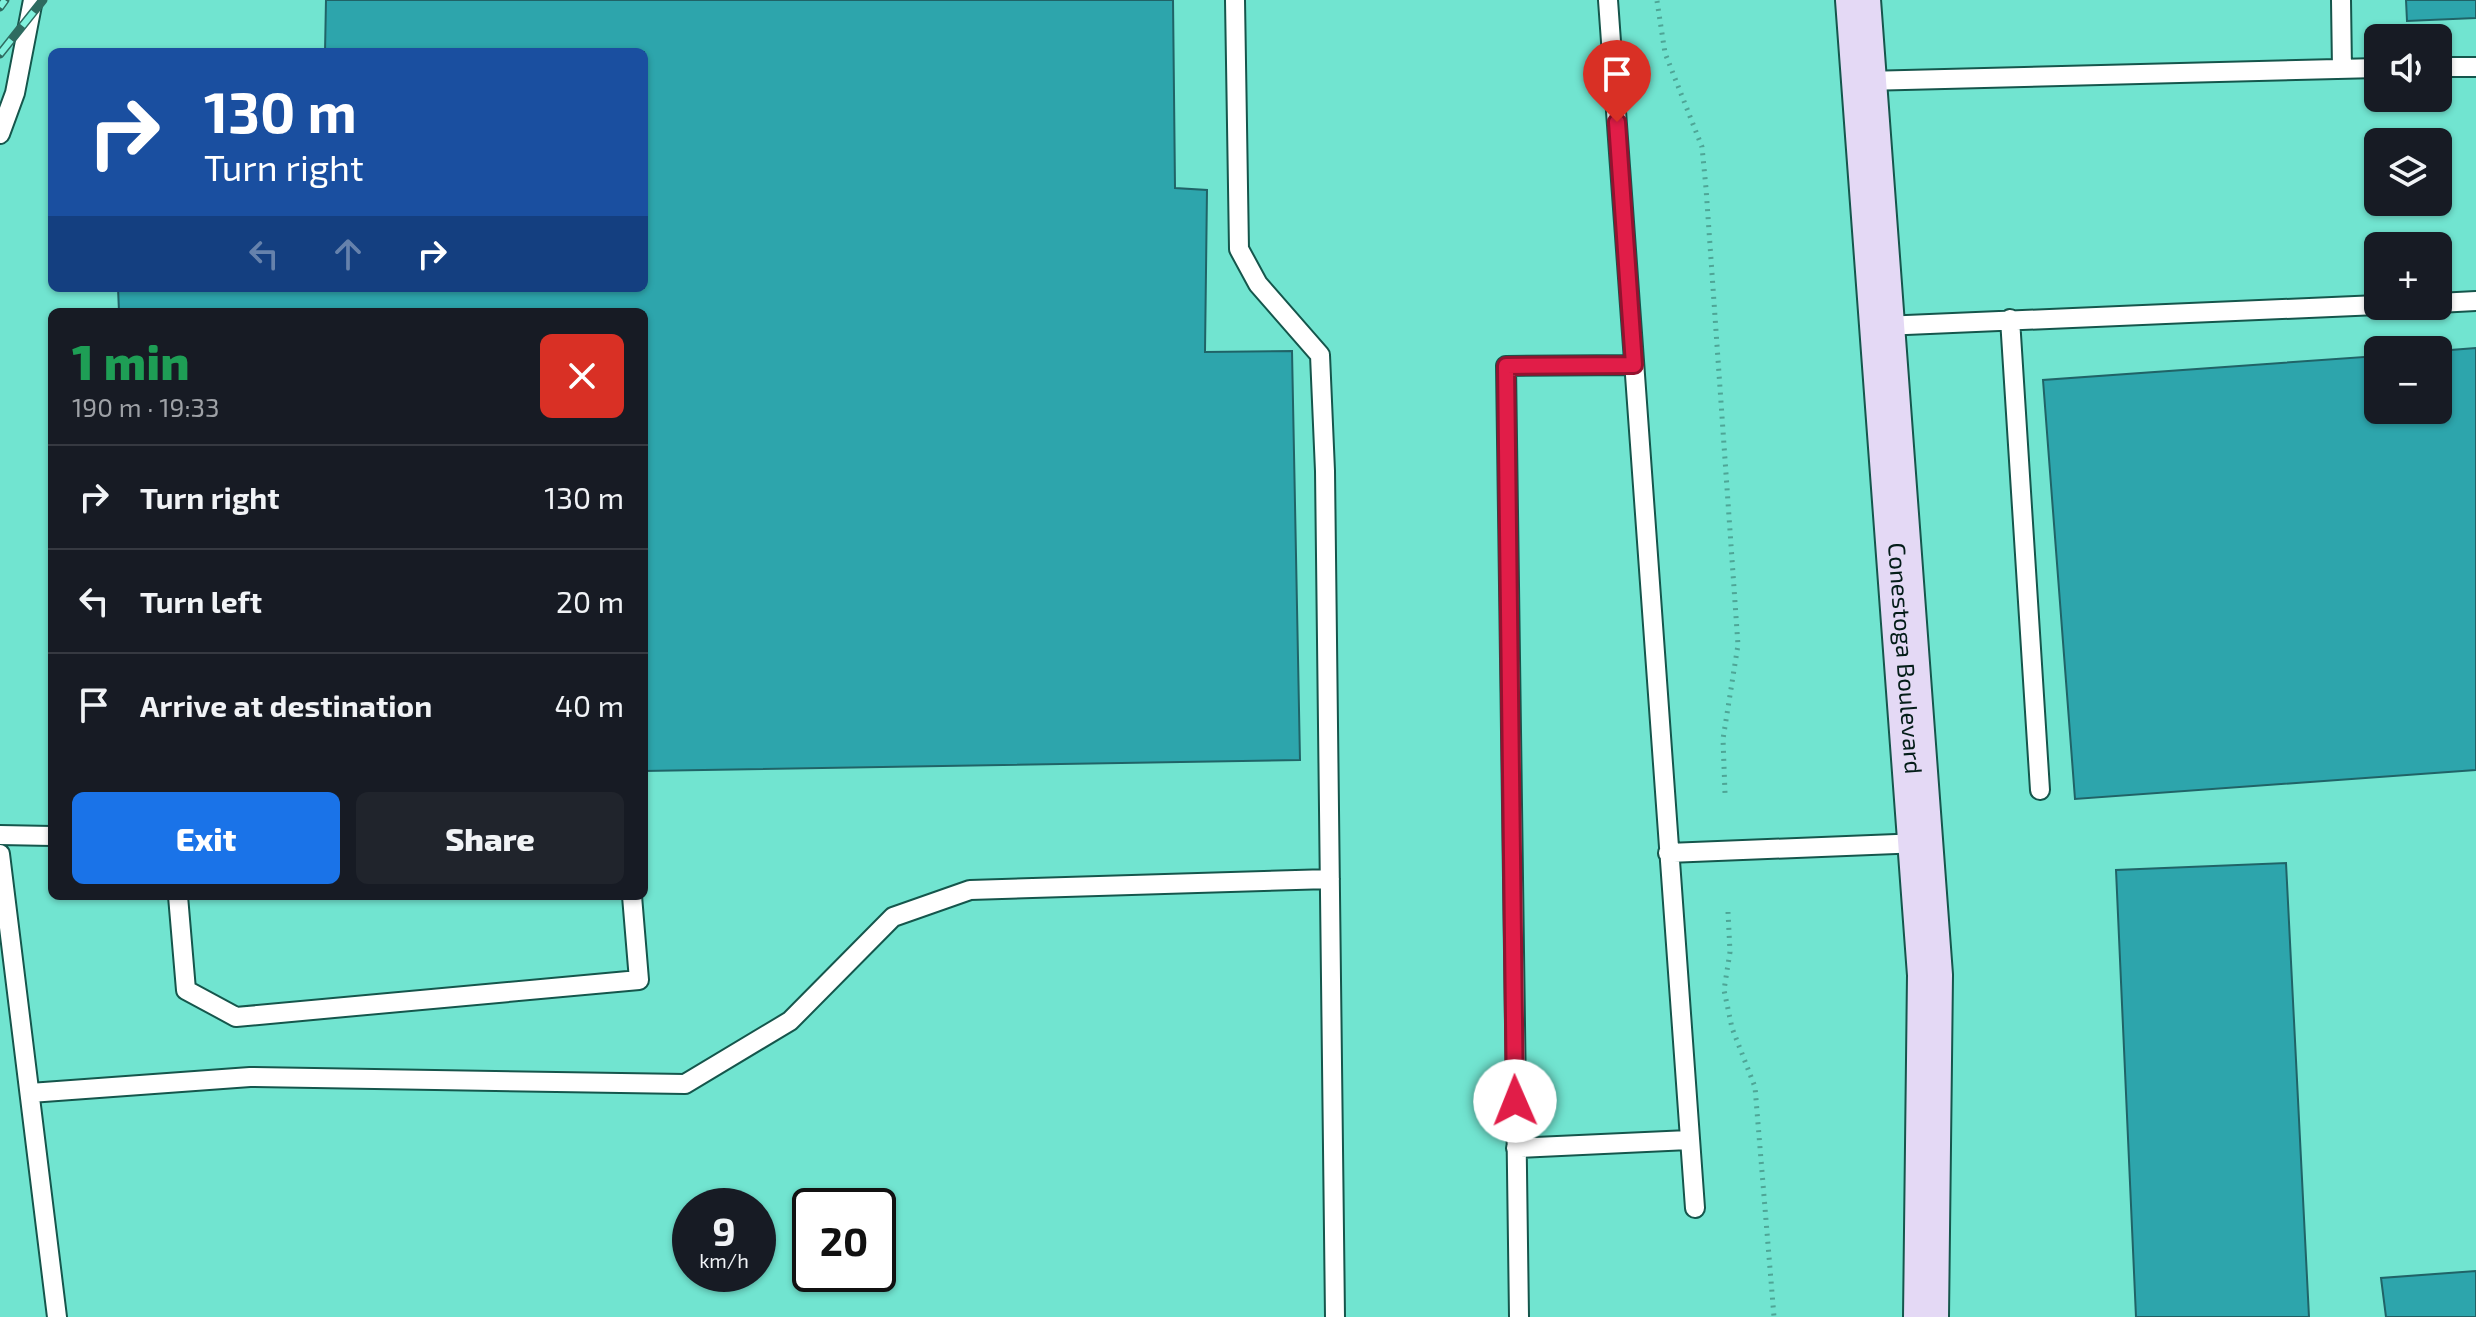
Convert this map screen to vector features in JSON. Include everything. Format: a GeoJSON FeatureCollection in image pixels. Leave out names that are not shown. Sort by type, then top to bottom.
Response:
{"type":"FeatureCollection","features":[{"type":"Feature","properties":{"kind":"street","name":"Conestoga Boulevard"},"geometry":{"type":"LineString","coordinates":[[1858,0],[1930,975],[1926,1317]]}},
{"type":"Feature","properties":{"kind":"lane"},"geometry":{"type":"LineString","coordinates":[[0,134],[15,93],[33,0]]}},
{"type":"Feature","properties":{"kind":"lane"},"geometry":{"type":"LineString","coordinates":[[1235,0],[1239,249],[1258,284],[1320,355],[1335,1317]]}},
{"type":"Feature","properties":{"kind":"lane"},"geometry":{"type":"LineString","coordinates":[[1608,0],[1695,1208]]}},
{"type":"Feature","properties":{"kind":"lane"},"geometry":{"type":"LineString","coordinates":[[2341,0],[2342,69]]}},
{"type":"Feature","properties":{"kind":"lane"},"geometry":{"type":"LineString","coordinates":[[2452,67],[2476,67]]}},
{"type":"Feature","properties":{"kind":"lane"},"geometry":{"type":"LineString","coordinates":[[1865,81],[2364,68]]}},
{"type":"Feature","properties":{"kind":"lane"},"geometry":{"type":"LineString","coordinates":[[2452,302],[2476,301]]}},
{"type":"Feature","properties":{"kind":"lane"},"geometry":{"type":"LineString","coordinates":[[1883,326],[2364,306]]}},
{"type":"Feature","properties":{"kind":"lane"},"geometry":{"type":"LineString","coordinates":[[2010,319],[2040,790]]}},
{"type":"Feature","properties":{"kind":"lane"},"geometry":{"type":"LineString","coordinates":[[1519,1317],[1506,366],[1634,365]]}},
{"type":"Feature","properties":{"kind":"lane"},"geometry":{"type":"LineString","coordinates":[[0,835],[48,836]]}},
{"type":"Feature","properties":{"kind":"lane"},"geometry":{"type":"LineString","coordinates":[[1668,853],[1921,843]]}},
{"type":"Feature","properties":{"kind":"lane"},"geometry":{"type":"LineString","coordinates":[[0,854],[57,1317]]}},
{"type":"Feature","properties":{"kind":"lane"},"geometry":{"type":"LineString","coordinates":[[30,1093],[250,1077],[685,1084],[790,1021],[893,917],[970,890],[1330,879]]}},
{"type":"Feature","properties":{"kind":"lane"},"geometry":{"type":"LineString","coordinates":[[178,900],[186,990],[236,1017],[639,980],[632,900]]}},
{"type":"Feature","properties":{"kind":"lane"},"geometry":{"type":"LineString","coordinates":[[1516,1148],[1689,1140]]}},
{"type":"Feature","properties":{"kind":"path"},"geometry":{"type":"LineString","coordinates":[[1657,1],[1665,53],[1702,147],[1706,188],[1738,645],[1723,739],[1725,793]]}},
{"type":"Feature","properties":{"kind":"path"},"geometry":{"type":"LineString","coordinates":[[1728,912],[1730,952],[1724,990],[1732,1028],[1755,1087],[1774,1317]]}},
{"type":"Feature","properties":{"kind":"building"},"geometry":{"type":"Polygon","coordinates":[[[326,0],[1173,0],[1175,188],[1207,190],[1205,352],[1292,351],[1300,760],[648,771],[648,308],[119,308],[118,292],[648,292],[648,48],[325,48],[326,0]]]}},
{"type":"Feature","properties":{"kind":"building"},"geometry":{"type":"Polygon","coordinates":[[[2406,0],[2476,0],[2476,18],[2407,21],[2406,0]]]}},
{"type":"Feature","properties":{"kind":"building"},"geometry":{"type":"Polygon","coordinates":[[[2476,348],[2476,770],[2075,799],[2043,380],[2364,357],[2364,424],[2452,424],[2452,350],[2476,348]]]}},
{"type":"Feature","properties":{"kind":"building"},"geometry":{"type":"Polygon","coordinates":[[[2286,863],[2309,1317],[2136,1317],[2116,870],[2286,863]]]}},
{"type":"Feature","properties":{"kind":"building"},"geometry":{"type":"Polygon","coordinates":[[[2476,1271],[2476,1317],[2386,1317],[2381,1278],[2476,1271]]]}},
{"type":"Feature","properties":{"kind":"railway"},"geometry":{"type":"LineString","coordinates":[[0,7],[5,0]]}},
{"type":"Feature","properties":{"kind":"railway"},"geometry":{"type":"LineString","coordinates":[[0,54],[43,0]]}},
{"type":"Feature","properties":{"kind":"route"},"geometry":{"type":"LineString","coordinates":[[1515,1101],[1506,366],[1634,365],[1617,122]]}}]}
